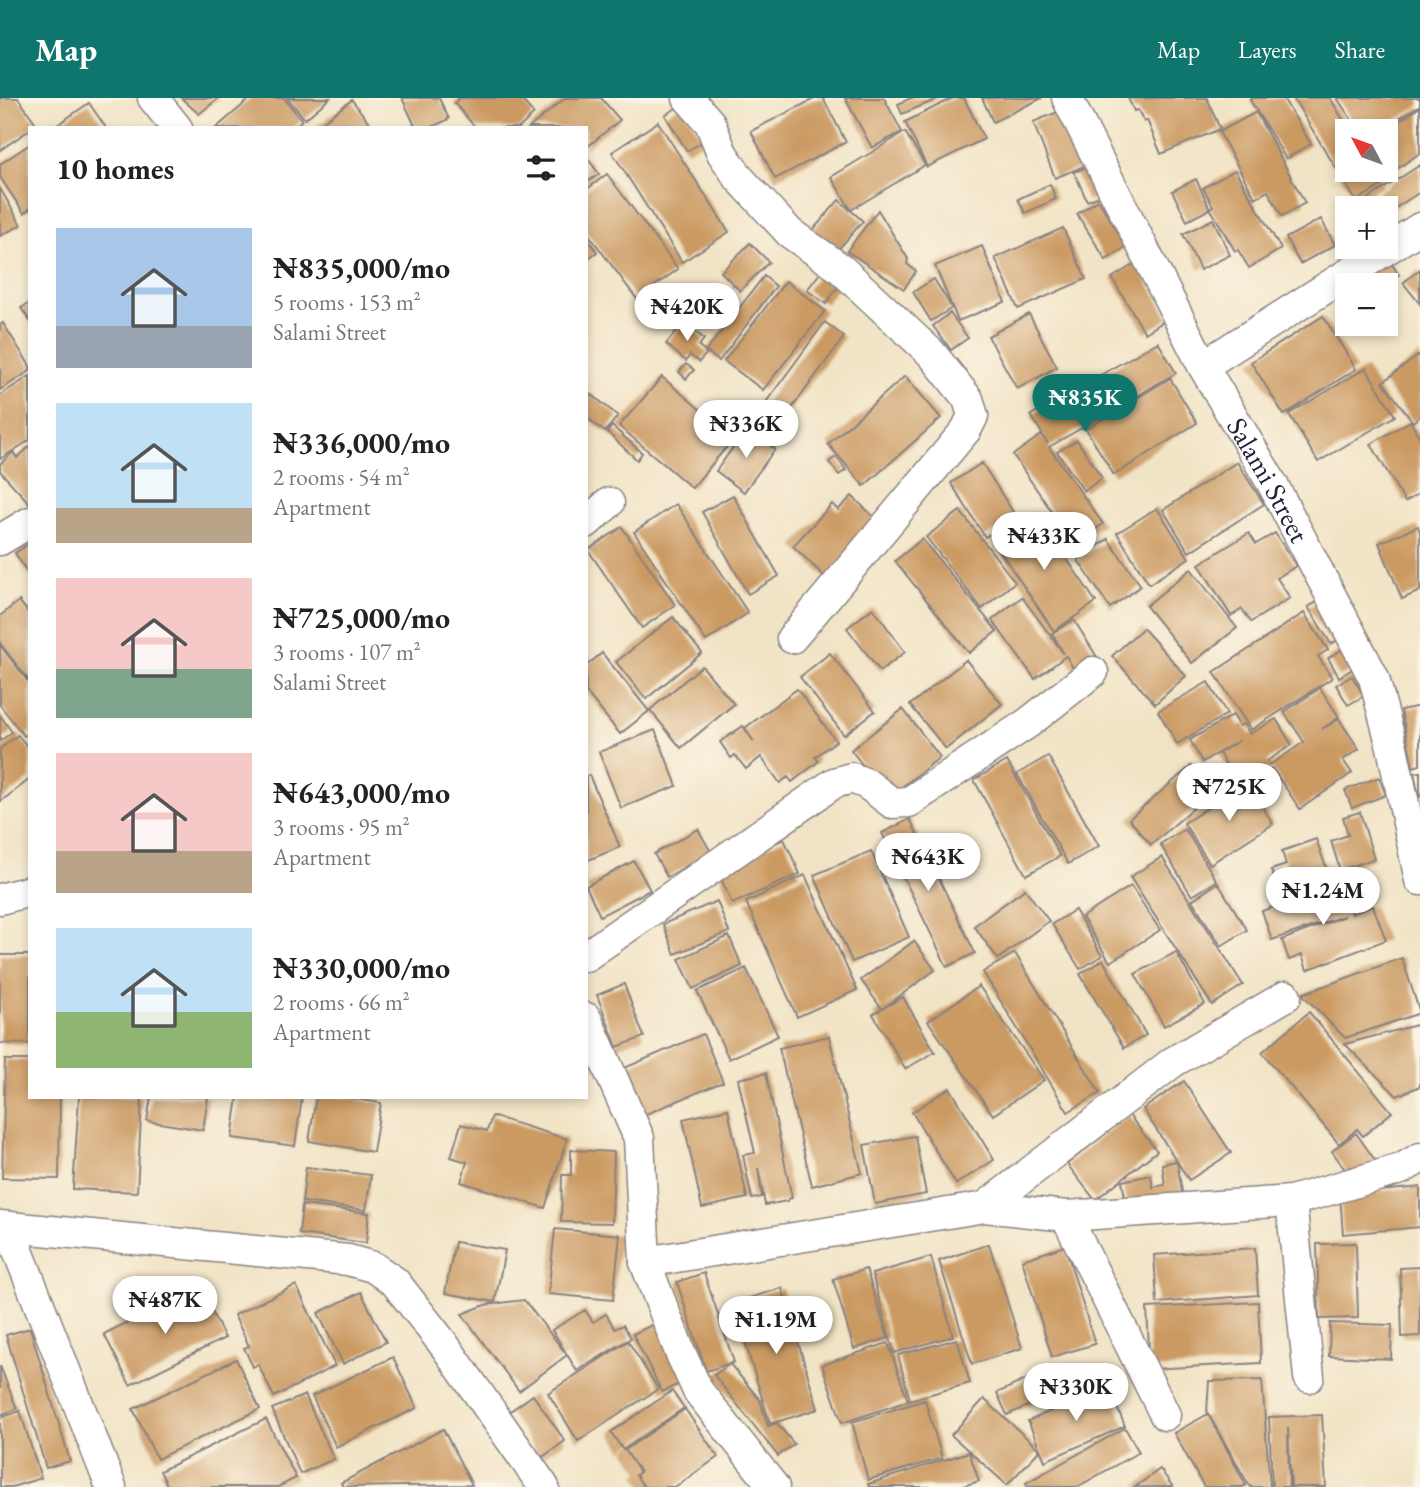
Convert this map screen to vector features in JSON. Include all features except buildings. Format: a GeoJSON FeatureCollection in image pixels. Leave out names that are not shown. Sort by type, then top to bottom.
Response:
{"type":"FeatureCollection","features":[{"type":"Feature","properties":{"kind":"street"},"geometry":{"type":"LineString","coordinates":[[153,98],[175,126]]}},
{"type":"Feature","properties":{"kind":"street"},"geometry":{"type":"LineString","coordinates":[[688,98],[710,122],[722,153],[739,178],[790,233],[840,268],[932,354],[968,399],[973,416],[966,430],[792,638]]}},
{"type":"Feature","properties":{"kind":"street","name":"Salami Street"},"geometry":{"type":"LineString","coordinates":[[1067,98],[1203,366],[1273,485],[1374,678],[1392,747],[1420,880]]}},
{"type":"Feature","properties":{"kind":"street"},"geometry":{"type":"LineString","coordinates":[[1203,366],[1420,228]]}},
{"type":"Feature","properties":{"kind":"street"},"geometry":{"type":"LineString","coordinates":[[588,521],[609,503]]}},
{"type":"Feature","properties":{"kind":"street"},"geometry":{"type":"LineString","coordinates":[[0,540],[28,523]]}},
{"type":"Feature","properties":{"kind":"street"},"geometry":{"type":"LineString","coordinates":[[588,955],[834,783],[852,778],[867,784],[892,803],[909,802],[1028,723],[1093,673]]}},
{"type":"Feature","properties":{"kind":"street"},"geometry":{"type":"LineString","coordinates":[[0,899],[28,892]]}},
{"type":"Feature","properties":{"kind":"street"},"geometry":{"type":"LineString","coordinates":[[985,1207],[1173,1062],[1286,996]]}},
{"type":"Feature","properties":{"kind":"street"},"geometry":{"type":"LineString","coordinates":[[588,1023],[639,1138],[645,1262],[680,1352],[698,1391],[774,1487]]}},
{"type":"Feature","properties":{"kind":"street"},"geometry":{"type":"LineString","coordinates":[[645,1262],[985,1207],[1066,1216],[1291,1201],[1401,1169],[1420,1158]]}},
{"type":"Feature","properties":{"kind":"street"},"geometry":{"type":"LineString","coordinates":[[1291,1201],[1309,1377]]}},
{"type":"Feature","properties":{"kind":"street"},"geometry":{"type":"LineString","coordinates":[[1066,1216],[1165,1415]]}},
{"type":"Feature","properties":{"kind":"street"},"geometry":{"type":"LineString","coordinates":[[111,1487],[5,1227],[348,1260],[373,1267],[395,1282],[445,1346],[544,1487]]}}]}
